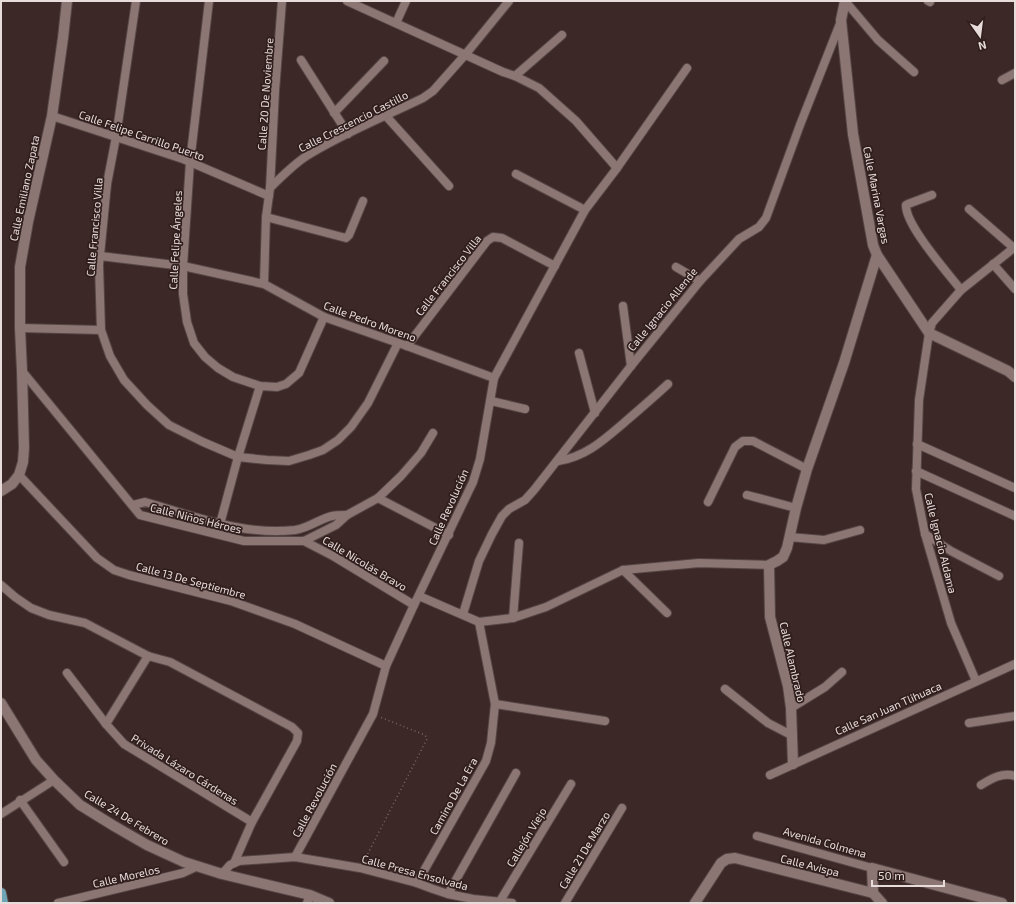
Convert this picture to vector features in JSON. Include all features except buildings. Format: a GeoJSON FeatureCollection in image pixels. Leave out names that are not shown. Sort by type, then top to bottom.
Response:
{"type":"FeatureCollection","features":[{"type":"Feature","properties":{"kind":"main road"},"geometry":{"type":"LineString","coordinates":[[1,893],[3,903]]}},
{"type":"Feature","properties":{"kind":"street","name":"Calle Emiliano Zapata"},"geometry":{"type":"LineString","coordinates":[[19,475],[23,462],[24,448],[20,328],[20,267],[28,222],[52,116],[67,1]]}},
{"type":"Feature","properties":{"kind":"street","name":"Calle Francisco Villa"},"geometry":{"type":"LineString","coordinates":[[136,1],[116,137],[107,184],[100,256],[101,330],[110,356],[124,380],[147,405],[169,425],[203,442],[238,457],[289,461],[323,450],[351,428],[368,403],[398,343]]}},
{"type":"Feature","properties":{"kind":"street","name":"Calle Felipe Ángeles"},"geometry":{"type":"LineString","coordinates":[[209,1],[190,162],[183,266],[183,294],[187,322],[194,343],[205,357],[218,368],[233,377],[260,386],[277,387],[286,384],[299,372],[324,317]]}},
{"type":"Feature","properties":{"kind":"street","name":"Calle 20 De Noviembre"},"geometry":{"type":"LineString","coordinates":[[269,192],[282,1]]}},
{"type":"Feature","properties":{"kind":"street"},"geometry":{"type":"LineString","coordinates":[[348,1],[503,72],[516,76],[539,88],[576,121],[617,168]]}},
{"type":"Feature","properties":{"kind":"street"},"geometry":{"type":"LineString","coordinates":[[396,23],[406,1]]}},
{"type":"Feature","properties":{"kind":"street","name":"Calle Crescencio Castillo"},"geometry":{"type":"LineString","coordinates":[[269,192],[290,168],[305,157],[348,134],[423,98],[433,91],[465,55],[509,1]]}},
{"type":"Feature","properties":{"kind":"street"},"geometry":{"type":"LineString","coordinates":[[845,1],[878,40],[914,72]]}},
{"type":"Feature","properties":{"kind":"street","name":"Calle Ignacio Allende"},"geometry":{"type":"LineString","coordinates":[[464,614],[479,561],[502,516],[525,500],[534,490],[700,282],[739,239],[759,227],[766,218],[841,20],[845,1]]}},
{"type":"Feature","properties":{"kind":"street","name":"Calle Marina Vargas"},"geometry":{"type":"LineString","coordinates":[[841,20],[853,134],[874,245],[877,255],[929,333]]}},
{"type":"Feature","properties":{"kind":"street"},"geometry":{"type":"LineString","coordinates":[[516,76],[562,35]]}},
{"type":"Feature","properties":{"kind":"street"},"geometry":{"type":"LineString","coordinates":[[301,60],[348,134]]}},
{"type":"Feature","properties":{"kind":"street"},"geometry":{"type":"LineString","coordinates":[[334,113],[384,61]]}},
{"type":"Feature","properties":{"kind":"street","name":"Calle Revolución"},"geometry":{"type":"LineString","coordinates":[[296,857],[372,714],[386,666],[473,482],[480,459],[494,378],[585,210],[617,168],[687,68]]}},
{"type":"Feature","properties":{"kind":"street"},"geometry":{"type":"LineString","coordinates":[[1002,80],[1015,73]]}},
{"type":"Feature","properties":{"kind":"street","name":"Calle Felipe Carrillo Puerto"},"geometry":{"type":"LineString","coordinates":[[52,116],[190,162],[269,192]]}},
{"type":"Feature","properties":{"kind":"street"},"geometry":{"type":"LineString","coordinates":[[386,116],[449,186]]}},
{"type":"Feature","properties":{"kind":"street"},"geometry":{"type":"LineString","coordinates":[[516,174],[585,210]]}},
{"type":"Feature","properties":{"kind":"street"},"geometry":{"type":"LineString","coordinates":[[264,284],[266,217],[269,192]]}},
{"type":"Feature","properties":{"kind":"street"},"geometry":{"type":"LineString","coordinates":[[932,195],[908,204],[906,210],[916,231],[961,290]]}},
{"type":"Feature","properties":{"kind":"street"},"geometry":{"type":"LineString","coordinates":[[266,217],[346,238],[349,235],[363,201]]}},
{"type":"Feature","properties":{"kind":"street"},"geometry":{"type":"LineString","coordinates":[[969,209],[1015,248]]}},
{"type":"Feature","properties":{"kind":"street","name":"Calle Francisco Villa"},"geometry":{"type":"LineString","coordinates":[[407,346],[487,241],[493,237],[502,238],[555,266]]}},
{"type":"Feature","properties":{"kind":"street","name":"Calle Ignacio Aldama"},"geometry":{"type":"LineString","coordinates":[[976,682],[950,623],[925,534],[916,489],[919,400],[929,333],[932,323],[961,290],[1015,248]]}},
{"type":"Feature","properties":{"kind":"street"},"geometry":{"type":"LineString","coordinates":[[479,622],[513,618],[546,607],[623,570],[699,563],[769,565],[777,562],[783,557],[787,548],[807,469],[844,363],[877,255]]}},
{"type":"Feature","properties":{"kind":"street","name":"Calle Pedro Moreno"},"geometry":{"type":"LineString","coordinates":[[100,256],[183,266],[264,284],[324,317],[494,378]]}},
{"type":"Feature","properties":{"kind":"street"},"geometry":{"type":"LineString","coordinates":[[993,264],[1015,289]]}},
{"type":"Feature","properties":{"kind":"street"},"geometry":{"type":"LineString","coordinates":[[676,267],[700,282]]}},
{"type":"Feature","properties":{"kind":"street"},"geometry":{"type":"LineString","coordinates":[[623,306],[632,366]]}},
{"type":"Feature","properties":{"kind":"street"},"geometry":{"type":"LineString","coordinates":[[20,328],[101,330]]}},
{"type":"Feature","properties":{"kind":"street"},"geometry":{"type":"LineString","coordinates":[[929,333],[1008,371],[1015,377]]}},
{"type":"Feature","properties":{"kind":"street"},"geometry":{"type":"LineString","coordinates":[[579,353],[595,413]]}},
{"type":"Feature","properties":{"kind":"street","name":"Calle Niños Héroes"},"geometry":{"type":"LineString","coordinates":[[22,371],[140,515],[244,541],[304,541],[336,525],[347,515],[378,498],[401,476],[421,453],[433,433]]}},
{"type":"Feature","properties":{"kind":"street"},"geometry":{"type":"LineString","coordinates":[[558,461],[582,454],[598,445],[668,384]]}},
{"type":"Feature","properties":{"kind":"street"},"geometry":{"type":"LineString","coordinates":[[220,524],[238,457],[260,386]]}},
{"type":"Feature","properties":{"kind":"street"},"geometry":{"type":"LineString","coordinates":[[491,401],[525,409]]}},
{"type":"Feature","properties":{"kind":"street"},"geometry":{"type":"LineString","coordinates":[[708,502],[735,447],[743,441],[753,441],[807,469]]}},
{"type":"Feature","properties":{"kind":"street"},"geometry":{"type":"LineString","coordinates":[[917,444],[1015,488]]}},
{"type":"Feature","properties":{"kind":"street"},"geometry":{"type":"LineString","coordinates":[[916,471],[1015,516]]}},
{"type":"Feature","properties":{"kind":"street"},"geometry":{"type":"LineString","coordinates":[[1,491],[12,484],[19,475]]}},
{"type":"Feature","properties":{"kind":"street","name":"Calle 13 De Septiembre"},"geometry":{"type":"LineString","coordinates":[[19,475],[97,558],[114,570],[231,601],[295,624],[386,666]]}},
{"type":"Feature","properties":{"kind":"street"},"geometry":{"type":"LineString","coordinates":[[747,495],[796,508]]}},
{"type":"Feature","properties":{"kind":"street"},"geometry":{"type":"LineString","coordinates":[[378,498],[448,535]]}},
{"type":"Feature","properties":{"kind":"street","name":"Calle Niños Héroes"},"geometry":{"type":"LineString","coordinates":[[132,505],[145,502],[244,530],[293,530],[308,527],[332,516],[347,515]]}},
{"type":"Feature","properties":{"kind":"street"},"geometry":{"type":"LineString","coordinates":[[789,537],[824,540],[860,530]]}},
{"type":"Feature","properties":{"kind":"street"},"geometry":{"type":"LineString","coordinates":[[925,534],[951,551],[999,576]]}},
{"type":"Feature","properties":{"kind":"street","name":"Calle Nicolás Bravo"},"geometry":{"type":"LineString","coordinates":[[304,541],[333,556],[414,605]]}},
{"type":"Feature","properties":{"kind":"street"},"geometry":{"type":"LineString","coordinates":[[513,618],[519,543]]}},
{"type":"Feature","properties":{"kind":"street","name":"Calle Alambrado"},"geometry":{"type":"LineString","coordinates":[[769,565],[770,617],[788,686],[793,736],[793,764]]}},
{"type":"Feature","properties":{"kind":"street"},"geometry":{"type":"LineString","coordinates":[[623,570],[667,613]]}},
{"type":"Feature","properties":{"kind":"street"},"geometry":{"type":"LineString","coordinates":[[1,585],[15,598],[31,608],[49,615],[85,623],[148,656],[170,662],[292,727],[298,733],[296,741],[252,822],[234,863],[222,874]]}},
{"type":"Feature","properties":{"kind":"street","name":"Calle Nicolás Bravo"},"geometry":{"type":"LineString","coordinates":[[419,596],[464,614],[479,622]]}},
{"type":"Feature","properties":{"kind":"street","name":"Camino De La Era"},"geometry":{"type":"LineString","coordinates":[[417,882],[486,761],[491,743],[495,704],[479,622]]}},
{"type":"Feature","properties":{"kind":"street"},"geometry":{"type":"LineString","coordinates":[[106,724],[148,656]]}},
{"type":"Feature","properties":{"kind":"street","name":"Calle San Juan Tlihuaca"},"geometry":{"type":"LineString","coordinates":[[770,775],[1015,664]]}},
{"type":"Feature","properties":{"kind":"street"},"geometry":{"type":"LineString","coordinates":[[791,708],[825,687],[842,672]]}},
{"type":"Feature","properties":{"kind":"street","name":"Privada Lázaro Cárdenas"},"geometry":{"type":"LineString","coordinates":[[67,673],[106,724],[124,744],[252,822]]}},
{"type":"Feature","properties":{"kind":"street"},"geometry":{"type":"LineString","coordinates":[[726,689],[768,723],[793,736]]}},
{"type":"Feature","properties":{"kind":"street","name":"Calle 24 De Febrero"},"geometry":{"type":"LineString","coordinates":[[1,703],[36,760],[54,780],[80,805],[120,830],[168,856],[222,874],[308,899],[329,903]]}},
{"type":"Feature","properties":{"kind":"street"},"geometry":{"type":"LineString","coordinates":[[495,704],[605,722]]}},
{"type":"Feature","properties":{"kind":"street"},"geometry":{"type":"LineString","coordinates":[[969,723],[1015,716]]}},
{"type":"Feature","properties":{"kind":"street"},"geometry":{"type":"LineString","coordinates":[[448,894],[516,773]]}},
{"type":"Feature","properties":{"kind":"street"},"geometry":{"type":"LineString","coordinates":[[981,785],[998,776],[1015,776]]}},
{"type":"Feature","properties":{"kind":"street"},"geometry":{"type":"LineString","coordinates":[[1,814],[20,800],[54,780]]}},
{"type":"Feature","properties":{"kind":"street","name":"Callejón Viejo"},"geometry":{"type":"LineString","coordinates":[[500,901],[571,784]]}},
{"type":"Feature","properties":{"kind":"street"},"geometry":{"type":"LineString","coordinates":[[20,800],[64,862]]}},
{"type":"Feature","properties":{"kind":"street","name":"Calle 21 De Marzo"},"geometry":{"type":"LineString","coordinates":[[565,903],[622,808]]}},
{"type":"Feature","properties":{"kind":"street","name":"Avenida Colmena"},"geometry":{"type":"LineString","coordinates":[[757,836],[1002,903]]}},
{"type":"Feature","properties":{"kind":"street","name":"Calle Presa Ensolvada"},"geometry":{"type":"LineString","coordinates":[[234,863],[244,860],[296,857],[360,868],[417,882],[448,894],[473,899],[512,903]]}},
{"type":"Feature","properties":{"kind":"street","name":"Calle Avispa"},"geometry":{"type":"LineString","coordinates":[[695,903],[721,863],[728,859],[735,858],[873,893]]}},
{"type":"Feature","properties":{"kind":"street","name":"Calle Morelos"},"geometry":{"type":"LineString","coordinates":[[58,903],[183,873],[198,866]]}},
{"type":"Feature","properties":{"kind":"street"},"geometry":{"type":"LineString","coordinates":[[872,868],[873,893],[882,903]]}},
{"type":"Feature","properties":{"kind":"path"},"geometry":{"type":"LineString","coordinates":[[360,868],[427,739],[425,735],[372,714]]}}]}
